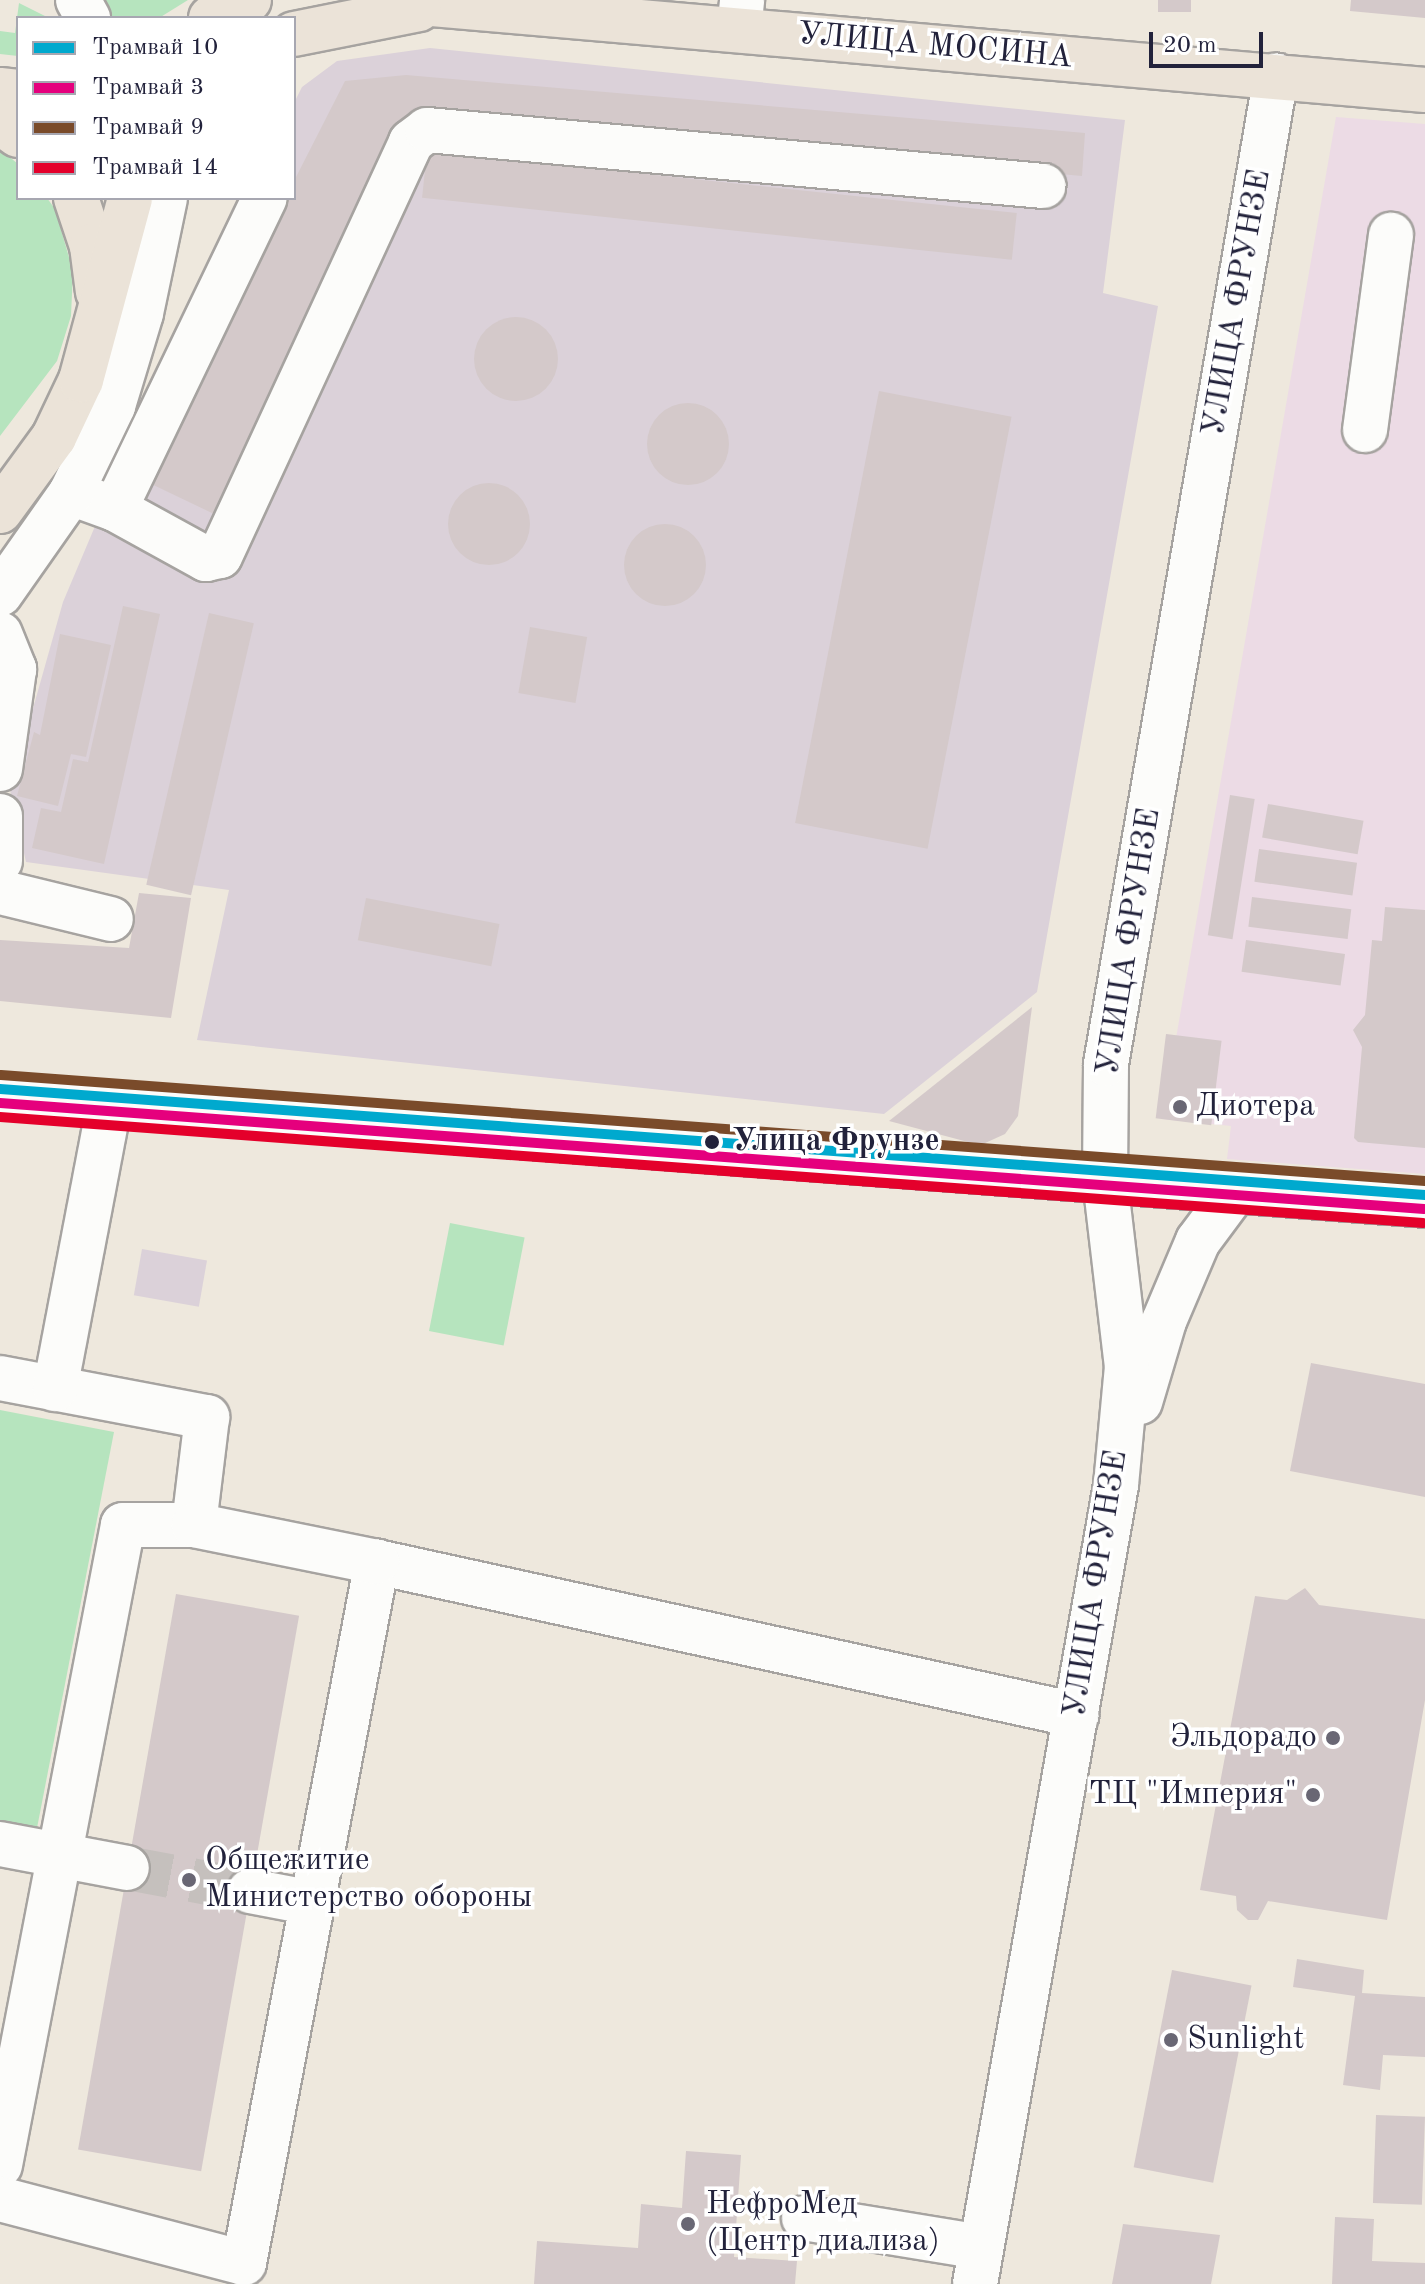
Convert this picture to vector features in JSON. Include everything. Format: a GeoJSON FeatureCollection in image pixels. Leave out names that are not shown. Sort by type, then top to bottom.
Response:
{"type":"FeatureCollection","features":[{"type":"Feature","properties":{"kind":"main road"},"geometry":{"type":"LineString","coordinates":[[215,16],[249,0]]}},
{"type":"Feature","properties":{"kind":"main road","name":"УЛИЦА МОСИНА"},"geometry":{"type":"LineString","coordinates":[[386,0],[445,5],[740,15],[1425,90]]}},
{"type":"Feature","properties":{"kind":"main road"},"geometry":{"type":"LineString","coordinates":[[296,34],[445,5]]}},
{"type":"Feature","properties":{"kind":"main road"},"geometry":{"type":"LineString","coordinates":[[77,200],[92,246],[99,298]]}},
{"type":"Feature","properties":{"kind":"main road"},"geometry":{"type":"LineString","coordinates":[[0,511],[48,447],[66,410],[93,345],[99,298],[129,200]]}},
{"type":"Feature","properties":{"kind":"main road"},"geometry":{"type":"LineString","coordinates":[[0,465],[66,410]]}},
{"type":"Feature","properties":{"kind":"street","name":"УЛИЦА ФРУНЗЕ"},"geometry":{"type":"LineString","coordinates":[[978,2266],[1116,1485],[1127,1367],[1105,1179],[1106,1064],[1276,76]]}},
{"type":"Feature","properties":{"kind":"street"},"geometry":{"type":"LineString","coordinates":[[71,493],[115,509],[206,559],[220,556],[411,142],[427,130],[1043,186]]}},
{"type":"Feature","properties":{"kind":"street"},"geometry":{"type":"LineString","coordinates":[[0,594],[71,493],[117,392],[141,313],[157,220],[164,200]]}},
{"type":"Feature","properties":{"kind":"street"},"geometry":{"type":"LineString","coordinates":[[115,509],[264,200]]}},
{"type":"Feature","properties":{"kind":"street"},"geometry":{"type":"LineString","coordinates":[[1365,430],[1391,235]]}},
{"type":"Feature","properties":{"kind":"street"},"geometry":{"type":"LineString","coordinates":[[0,769],[5,663]]}},
{"type":"Feature","properties":{"kind":"street"},"geometry":{"type":"LineString","coordinates":[[0,816],[0,861]]}},
{"type":"Feature","properties":{"kind":"street"},"geometry":{"type":"LineString","coordinates":[[0,892],[111,919]]}},
{"type":"Feature","properties":{"kind":"street"},"geometry":{"type":"LineString","coordinates":[[0,1097],[1425,1205]]}},
{"type":"Feature","properties":{"kind":"street"},"geometry":{"type":"LineString","coordinates":[[55,1389],[109,1105]]}},
{"type":"Feature","properties":{"kind":"street"},"geometry":{"type":"LineString","coordinates":[[1116,1485],[1164,1321],[1198,1241],[1236,1190]]}},
{"type":"Feature","properties":{"kind":"street"},"geometry":{"type":"LineString","coordinates":[[0,1378],[207,1417],[194,1525]]}},
{"type":"Feature","properties":{"kind":"street"},"geometry":{"type":"LineString","coordinates":[[0,2165],[123,1525],[194,1525],[1076,1715]]}},
{"type":"Feature","properties":{"kind":"street"},"geometry":{"type":"LineString","coordinates":[[0,2199],[244,2263],[377,1562]]}},
{"type":"Feature","properties":{"kind":"street"},"geometry":{"type":"LineString","coordinates":[[0,1844],[127,1868]]}},
{"type":"Feature","properties":{"kind":"street"},"geometry":{"type":"LineString","coordinates":[[250,1891],[313,1903]]}},
{"type":"Feature","properties":{"kind":"street"},"geometry":{"type":"LineString","coordinates":[[804,2218],[978,2266]]}},
{"type":"Feature","properties":{"kind":"shaded area"},"geometry":{"type":"Polygon","coordinates":[[[430,48],[1125,120],[1103,293],[1158,306],[1037,992],[884,1114],[197,1040],[229,890],[26,862],[10,790],[63,602],[104,505],[293,200],[296,200],[296,99],[302,87],[337,61],[430,48]]]}},
{"type":"Feature","properties":{"kind":"shaded area"},"geometry":{"type":"Polygon","coordinates":[[[1336,117],[1425,124],[1425,1174],[1227,1159],[1231,1126],[1162,1119],[1336,117]]]}},
{"type":"Feature","properties":{"kind":"shaded area"},"geometry":{"type":"Polygon","coordinates":[[[142,1249],[207,1260],[199,1307],[134,1295],[142,1249]]]}},
{"type":"Feature","properties":{"kind":"green space"},"geometry":{"type":"Polygon","coordinates":[[[103,0],[188,0],[162,16],[111,16],[103,0]]]}},
{"type":"Feature","properties":{"kind":"green space"},"geometry":{"type":"Polygon","coordinates":[[[19,3],[45,16],[17,16],[19,3]]]}},
{"type":"Feature","properties":{"kind":"green space"},"geometry":{"type":"Polygon","coordinates":[[[16,26],[16,56],[0,54],[0,31],[15,33],[16,26]]]}},
{"type":"Feature","properties":{"kind":"green space"},"geometry":{"type":"Polygon","coordinates":[[[0,149],[16,162],[16,200],[48,200],[55,209],[73,271],[71,316],[57,361],[0,436],[0,149]]]}},
{"type":"Feature","properties":{"kind":"green space"},"geometry":{"type":"Polygon","coordinates":[[[450,1223],[525,1238],[504,1345],[429,1331],[450,1223]]]}},
{"type":"Feature","properties":{"kind":"green space"},"geometry":{"type":"Polygon","coordinates":[[[0,1410],[114,1432],[37,1828],[0,1821],[0,1410]]]}},
{"type":"Feature","properties":{"kind":"building"},"geometry":{"type":"Polygon","coordinates":[[[1158,0],[1191,0],[1191,12],[1158,12],[1158,0]]]}},
{"type":"Feature","properties":{"kind":"building"},"geometry":{"type":"Polygon","coordinates":[[[1351,0],[1425,0],[1425,18],[1350,11],[1351,0]]]}},
{"type":"Feature","properties":{"kind":"building"},"geometry":{"type":"Polygon","coordinates":[[[406,75],[1085,133],[1082,176],[409,114],[214,514],[143,480],[285,200],[296,200],[296,177],[345,81],[406,75]]]}},
{"type":"Feature","properties":{"kind":"building"},"geometry":{"type":"Polygon","coordinates":[[[427,151],[1017,213],[1012,260],[422,198],[427,151]]]}},
{"type":"Feature","properties":{"kind":"building"},"geometry":{"type":"Polygon","coordinates":[[[508,317],[524,317],[540,324],[551,335],[558,359],[555,375],[546,389],[524,401],[508,401],[492,394],[481,383],[474,367],[474,351],[481,335],[492,324],[508,317]]]}},
{"type":"Feature","properties":{"kind":"building"},"geometry":{"type":"Polygon","coordinates":[[[879,391],[1012,417],[928,849],[795,823],[879,391]]]}},
{"type":"Feature","properties":{"kind":"building"},"geometry":{"type":"Polygon","coordinates":[[[680,403],[696,403],[711,410],[722,421],[729,444],[726,460],[717,473],[696,485],[680,485],[665,478],[654,467],[647,452],[647,436],[654,421],[665,410],[680,403]]]}},
{"type":"Feature","properties":{"kind":"building"},"geometry":{"type":"Polygon","coordinates":[[[489,483],[505,486],[518,495],[527,508],[530,524],[527,540],[518,553],[505,562],[489,565],[473,562],[460,553],[451,540],[448,524],[451,508],[460,495],[473,486],[489,483]]]}},
{"type":"Feature","properties":{"kind":"building"},"geometry":{"type":"Polygon","coordinates":[[[657,524],[673,524],[688,531],[699,542],[706,565],[703,581],[694,594],[673,606],[657,606],[642,599],[631,588],[624,573],[624,557],[631,542],[642,531],[657,524]]]}},
{"type":"Feature","properties":{"kind":"building"},"geometry":{"type":"Polygon","coordinates":[[[123,606],[160,614],[104,864],[32,848],[41,808],[61,812],[73,759],[88,762],[123,606]]]}},
{"type":"Feature","properties":{"kind":"building"},"geometry":{"type":"Polygon","coordinates":[[[209,613],[254,623],[191,895],[146,885],[209,613]]]}},
{"type":"Feature","properties":{"kind":"building"},"geometry":{"type":"Polygon","coordinates":[[[530,627],[587,637],[575,703],[518,693],[530,627]]]}},
{"type":"Feature","properties":{"kind":"building"},"geometry":{"type":"Polygon","coordinates":[[[60,634],[111,645],[86,757],[71,754],[58,806],[17,796],[34,732],[40,735],[60,634]]]}},
{"type":"Feature","properties":{"kind":"building"},"geometry":{"type":"Polygon","coordinates":[[[1230,795],[1255,799],[1232,939],[1208,935],[1230,795]]]}},
{"type":"Feature","properties":{"kind":"building"},"geometry":{"type":"Polygon","coordinates":[[[1268,804],[1364,821],[1358,854],[1262,837],[1268,804]]]}},
{"type":"Feature","properties":{"kind":"building"},"geometry":{"type":"Polygon","coordinates":[[[1259,849],[1357,863],[1352,895],[1254,882],[1259,849]]]}},
{"type":"Feature","properties":{"kind":"building"},"geometry":{"type":"Polygon","coordinates":[[[139,893],[191,898],[171,1018],[0,1001],[0,940],[129,948],[139,893]]]}},
{"type":"Feature","properties":{"kind":"building"},"geometry":{"type":"Polygon","coordinates":[[[1252,897],[1351,909],[1348,939],[1248,927],[1252,897]]]}},
{"type":"Feature","properties":{"kind":"building"},"geometry":{"type":"Polygon","coordinates":[[[366,898],[500,924],[491,966],[358,940],[366,898]]]}},
{"type":"Feature","properties":{"kind":"building"},"geometry":{"type":"Polygon","coordinates":[[[1385,907],[1425,910],[1425,1148],[1358,1142],[1354,1138],[1362,1047],[1353,1030],[1365,1015],[1372,940],[1382,941],[1385,907]]]}},
{"type":"Feature","properties":{"kind":"building"},"geometry":{"type":"Polygon","coordinates":[[[1246,940],[1345,954],[1341,986],[1242,972],[1246,940]]]}},
{"type":"Feature","properties":{"kind":"building"},"geometry":{"type":"Polygon","coordinates":[[[1032,1007],[1018,1116],[1005,1134],[983,1144],[889,1121],[1032,1007]]]}},
{"type":"Feature","properties":{"kind":"building"},"geometry":{"type":"Polygon","coordinates":[[[1166,1034],[1222,1041],[1211,1125],[1156,1118],[1166,1034]]]}},
{"type":"Feature","properties":{"kind":"building"},"geometry":{"type":"Polygon","coordinates":[[[1311,1363],[1425,1384],[1425,1497],[1290,1471],[1311,1363]]]}},
{"type":"Feature","properties":{"kind":"building","name":"ТЦ \"Империя\""},"geometry":{"type":"Polygon","coordinates":[[[1305,1588],[1319,1605],[1425,1619],[1425,1700],[1387,1920],[1268,1901],[1258,1920],[1248,1920],[1237,1910],[1236,1896],[1200,1890],[1255,1596],[1287,1600],[1305,1588]]]}},
{"type":"Feature","properties":{"kind":"building","name":"Общежитие Министерство обороны"},"geometry":{"type":"Polygon","coordinates":[[[176,1594],[299,1616],[201,2171],[78,2149],[176,1594]]]}},
{"type":"Feature","properties":{"kind":"building"},"geometry":{"type":"Polygon","coordinates":[[[1297,1959],[1364,1970],[1362,1993],[1425,1997],[1425,2057],[1383,2055],[1380,2090],[1343,2085],[1355,1996],[1293,1987],[1297,1959]]]}},
{"type":"Feature","properties":{"kind":"building"},"geometry":{"type":"Polygon","coordinates":[[[1172,1970],[1252,1985],[1213,2183],[1134,2167],[1172,1970]]]}},
{"type":"Feature","properties":{"kind":"building"},"geometry":{"type":"Polygon","coordinates":[[[1376,2115],[1425,2117],[1422,2205],[1373,2203],[1376,2115]]]}},
{"type":"Feature","properties":{"kind":"building","name":"НефроМед (Центр диализа)"},"geometry":{"type":"Polygon","coordinates":[[[686,2151],[741,2155],[734,2257],[797,2261],[795,2284],[534,2284],[537,2241],[638,2248],[641,2204],[682,2208],[686,2151]]]}},
{"type":"Feature","properties":{"kind":"building"},"geometry":{"type":"Polygon","coordinates":[[[1335,2217],[1374,2219],[1372,2261],[1425,2263],[1425,2284],[1332,2284],[1335,2217]]]}},
{"type":"Feature","properties":{"kind":"building"},"geometry":{"type":"Polygon","coordinates":[[[1123,2224],[1220,2235],[1211,2284],[1112,2284],[1123,2224]]]}},
{"type":"Feature","properties":{"kind":"tunnel"},"geometry":{"type":"LineString","coordinates":[[127,1868],[250,1891]]}},
{"type":"Feature","properties":{"kind":"tram line","name":"9"},"geometry":{"type":"LineString","coordinates":[[1,1075],[1425,1181]]}},
{"type":"Feature","properties":{"kind":"tram line","name":"10"},"geometry":{"type":"LineString","coordinates":[[0,1089],[1425,1195]]}},
{"type":"Feature","properties":{"kind":"tram line","name":"3"},"geometry":{"type":"LineString","coordinates":[[0,1103],[1424,1209]]}},
{"type":"Feature","properties":{"kind":"tram line","name":"14"},"geometry":{"type":"LineString","coordinates":[[0,1117],[1423,1223]]}},
{"type":"Feature","properties":{"kind":"place","name":"Диотера"},"geometry":{"type":"Point","coordinates":[1180,1107]}},
{"type":"Feature","properties":{"kind":"place","name":"Улица Фрунзе"},"geometry":{"type":"Point","coordinates":[712,1142]}},
{"type":"Feature","properties":{"kind":"place","name":"Эльдорадо"},"geometry":{"type":"Point","coordinates":[1333,1738]}},
{"type":"Feature","properties":{"kind":"place","name":"ТЦ \"Империя\""},"geometry":{"type":"Point","coordinates":[1313,1795]}},
{"type":"Feature","properties":{"kind":"place","name":"Общежитие Министерство обороны"},"geometry":{"type":"Point","coordinates":[189,1880]}},
{"type":"Feature","properties":{"kind":"place","name":"Sunlight"},"geometry":{"type":"Point","coordinates":[1171,2040]}},
{"type":"Feature","properties":{"kind":"place","name":"НефроМед (Центр диализа)"},"geometry":{"type":"Point","coordinates":[688,2224]}}]}
